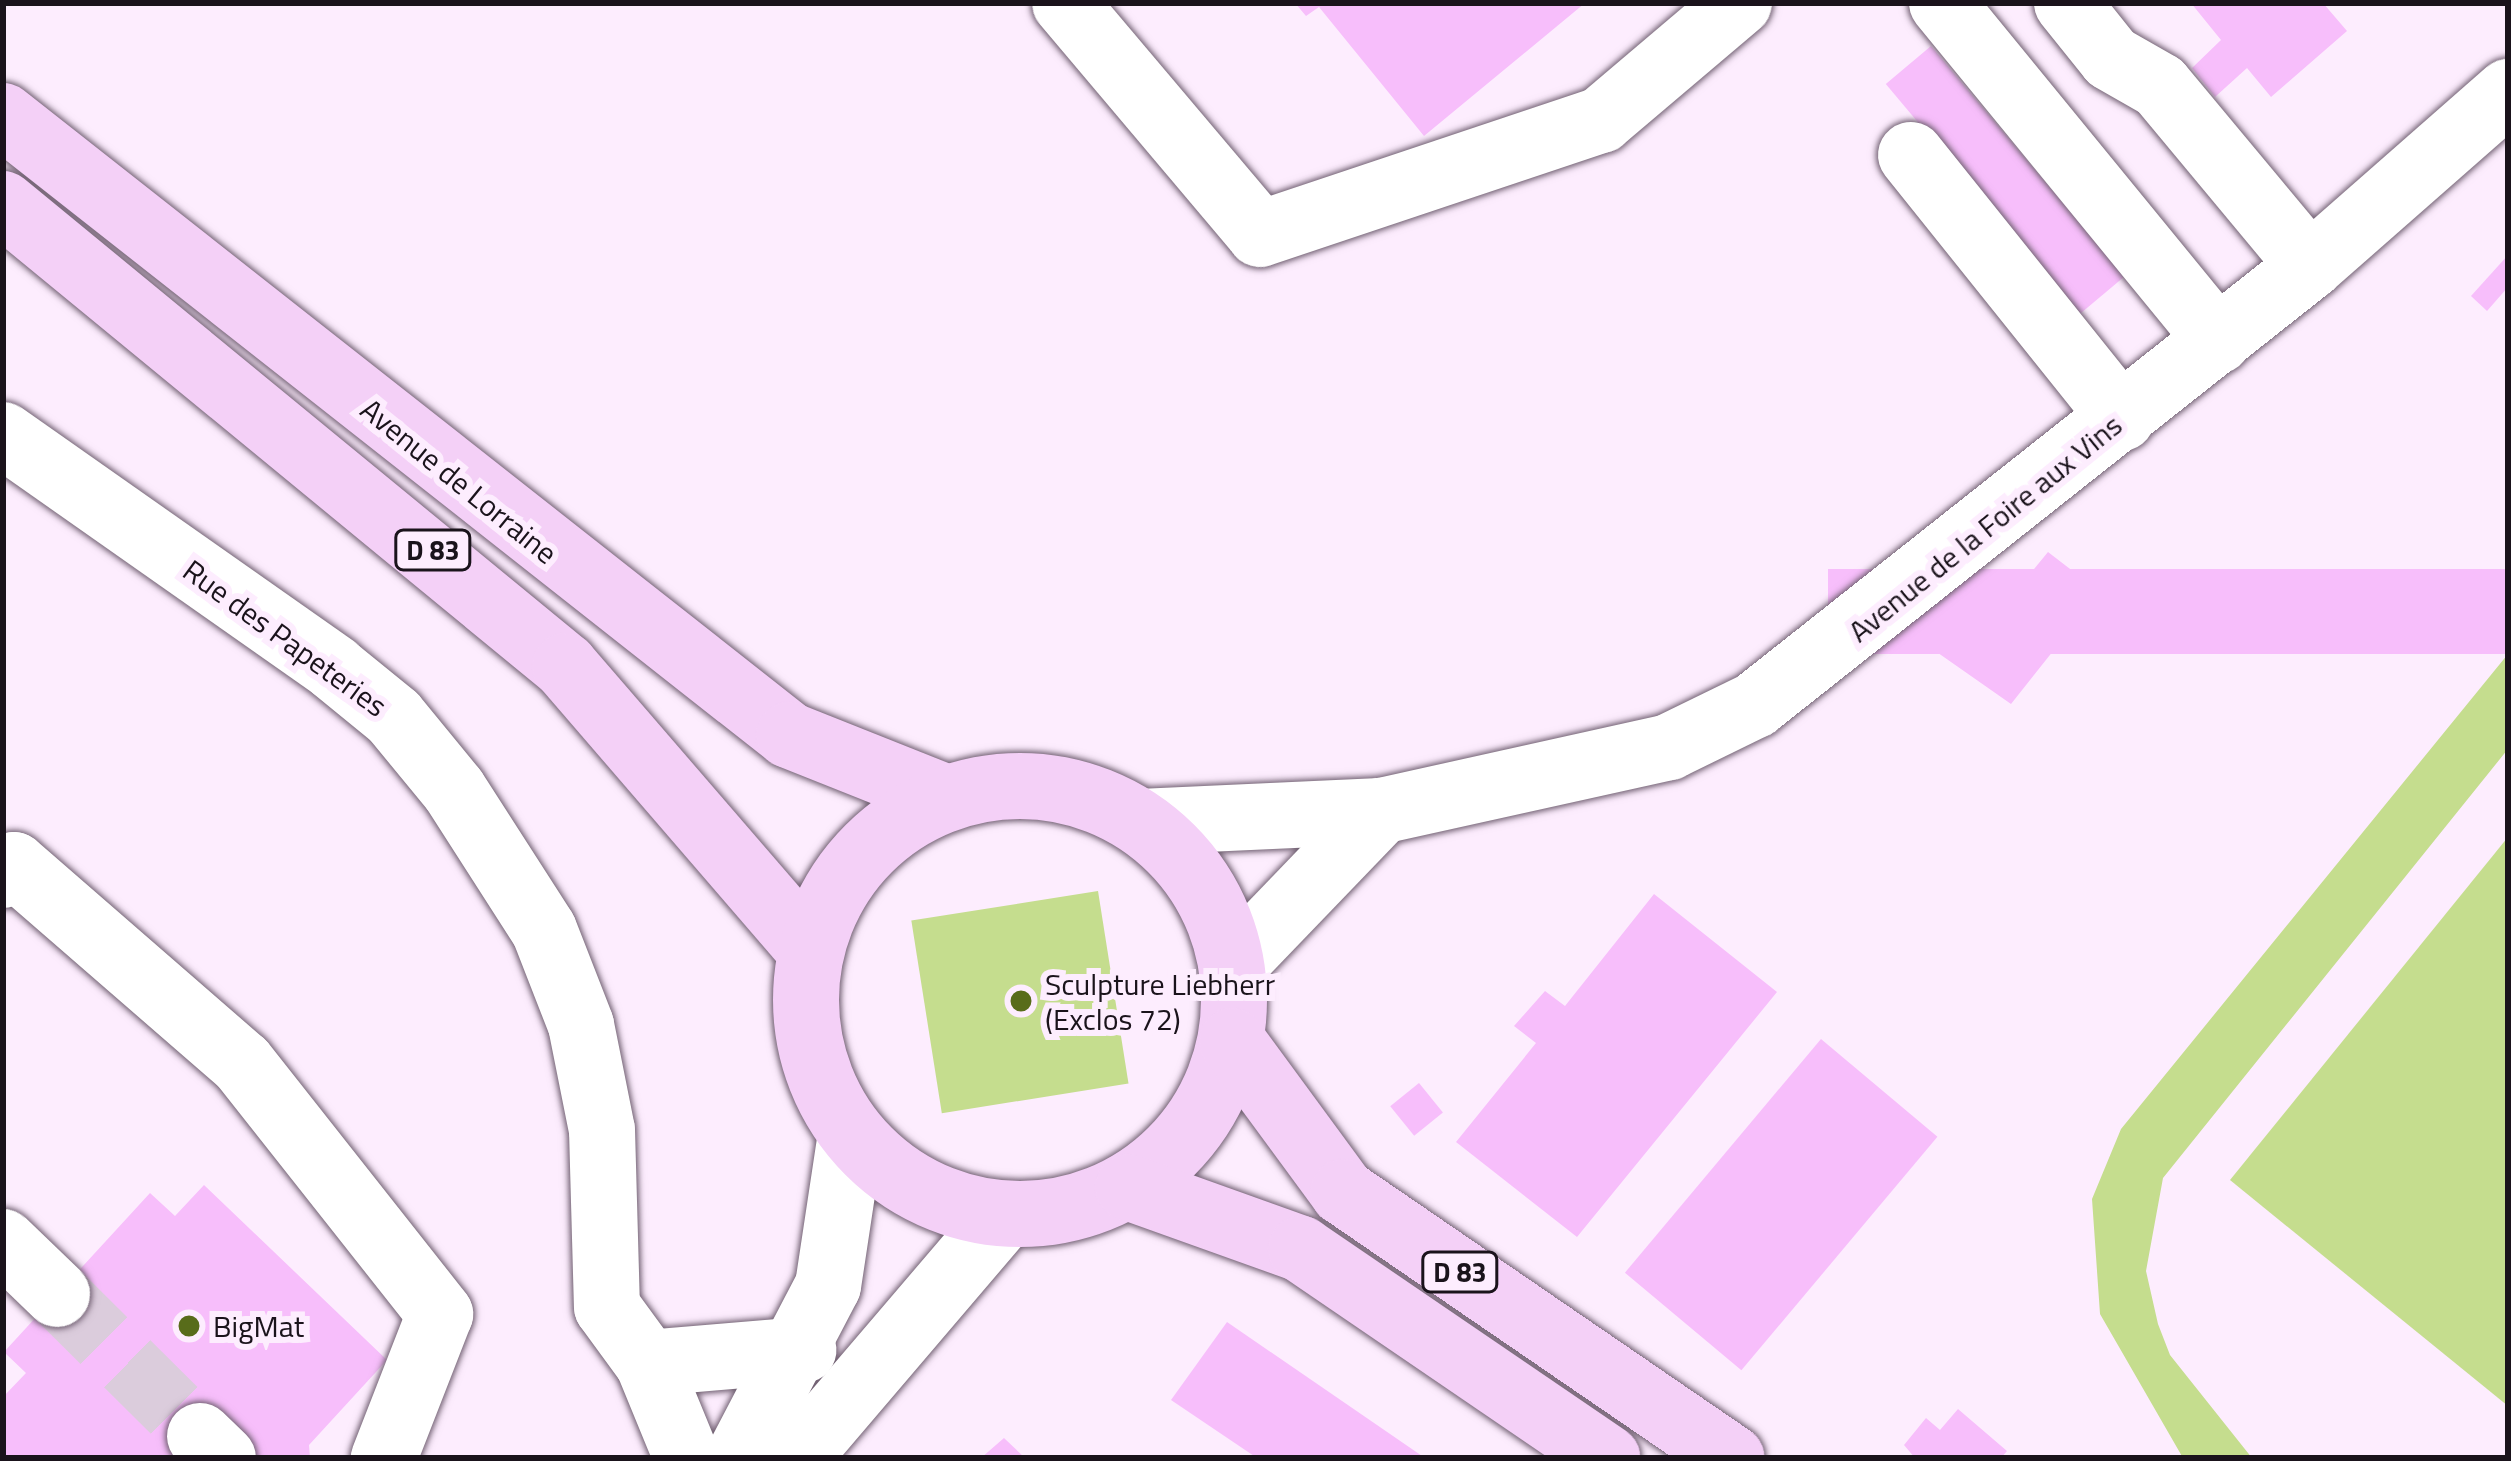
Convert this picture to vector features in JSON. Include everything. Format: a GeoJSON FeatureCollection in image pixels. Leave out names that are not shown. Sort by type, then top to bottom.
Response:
{"type":"FeatureCollection","features":[{"type":"Feature","properties":{"kind":"main road","name":"Avenue de Lorraine"},"geometry":{"type":"LineString","coordinates":[[3,116],[789,735],[945,797]]}},
{"type":"Feature","properties":{"kind":"main road","name":"D 83"},"geometry":{"type":"LineString","coordinates":[[3,204],[565,666],[810,950]]}},
{"type":"Feature","properties":{"kind":"main road"},"geometry":{"type":"LineString","coordinates":[[1035,787],[1080,793],[1141,822],[1216,909],[1233,965],[1232,1041],[1212,1099],[1177,1149],[1128,1187],[1068,1211],[1004,1216],[894,1175],[851,1134],[819,1078],[804,1015],[810,950],[837,884],[884,832],[945,797],[1035,787]]}},
{"type":"Feature","properties":{"kind":"main road","name":"D 83"},"geometry":{"type":"LineString","coordinates":[[1232,1041],[1343,1192],[1732,1458]]}},
{"type":"Feature","properties":{"kind":"main road","name":"D 83"},"geometry":{"type":"LineString","coordinates":[[1128,1187],[1301,1249],[1607,1458]]}},
{"type":"Feature","properties":{"kind":"street"},"geometry":{"type":"LineString","coordinates":[[1064,3],[1260,233],[1601,120],[1738,3]]}},
{"type":"Feature","properties":{"kind":"street"},"geometry":{"type":"LineString","coordinates":[[1942,3],[2218,340]]}},
{"type":"Feature","properties":{"kind":"street"},"geometry":{"type":"LineString","coordinates":[[2067,3],[2111,58],[2160,86],[2310,266]]}},
{"type":"Feature","properties":{"kind":"street","name":"Avenue de la Foire aux Vins"},"geometry":{"type":"LineString","coordinates":[[1141,822],[1381,811],[1669,747],[1755,706],[2310,266],[2508,92]]}},
{"type":"Feature","properties":{"kind":"street"},"geometry":{"type":"LineString","coordinates":[[1911,155],[2122,418]]}},
{"type":"Feature","properties":{"kind":"street","name":"Rue des Papeteries"},"geometry":{"type":"LineString","coordinates":[[14,465],[334,668],[394,717],[454,790],[544,930],[580,1024],[602,1130],[607,1307],[648,1363],[687,1458]]}},
{"type":"Feature","properties":{"kind":"street"},"geometry":{"type":"LineString","coordinates":[[1233,965],[1381,811]]}},
{"type":"Feature","properties":{"kind":"street"},"geometry":{"type":"LineString","coordinates":[[3,875],[14,865],[242,1063],[440,1314],[384,1458]]}},
{"type":"Feature","properties":{"kind":"street"},"geometry":{"type":"LineString","coordinates":[[738,1458],[803,1351],[828,1286],[851,1134]]}},
{"type":"Feature","properties":{"kind":"street"},"geometry":{"type":"LineString","coordinates":[[797,1458],[1004,1216]]}},
{"type":"Feature","properties":{"kind":"street"},"geometry":{"type":"LineString","coordinates":[[3,1242],[57,1294]]}},
{"type":"Feature","properties":{"kind":"street"},"geometry":{"type":"LineString","coordinates":[[648,1363],[803,1351]]}},
{"type":"Feature","properties":{"kind":"green space"},"geometry":{"type":"Polygon","coordinates":[[[2508,654],[2508,749],[2163,1178],[2146,1271],[2158,1324],[2170,1355],[2252,1458],[2183,1458],[2100,1314],[2092,1199],[2121,1129],[2508,654]]]}},
{"type":"Feature","properties":{"kind":"green space"},"geometry":{"type":"Polygon","coordinates":[[[2508,837],[2508,1406],[2230,1180],[2508,837]]]}},
{"type":"Feature","properties":{"kind":"green space"},"geometry":{"type":"Polygon","coordinates":[[[1098,891],[1129,1084],[942,1113],[911,921],[1098,891]]]}},
{"type":"Feature","properties":{"kind":"building"},"geometry":{"type":"Polygon","coordinates":[[[1295,3],[1585,3],[1424,136],[1319,7],[1306,16],[1295,3]]]}},
{"type":"Feature","properties":{"kind":"building"},"geometry":{"type":"Polygon","coordinates":[[[2191,3],[2323,3],[2347,31],[2271,97],[2247,68],[2215,97],[2192,68],[2221,40],[2191,3]]]}},
{"type":"Feature","properties":{"kind":"building"},"geometry":{"type":"Polygon","coordinates":[[[1931,46],[2124,277],[2079,315],[1886,84],[1931,46]]]}},
{"type":"Feature","properties":{"kind":"building"},"geometry":{"type":"Polygon","coordinates":[[[2508,255],[2508,287],[2487,311],[2471,296],[2508,255]]]}},
{"type":"Feature","properties":{"kind":"building"},"geometry":{"type":"Polygon","coordinates":[[[2048,552],[2100,592],[2011,704],[1931,648],[1988,601],[1999,612],[2048,552]]]}},
{"type":"Feature","properties":{"kind":"building"},"geometry":{"type":"Polygon","coordinates":[[[1828,569],[2508,569],[2508,654],[1828,654],[1828,569]]]}},
{"type":"Feature","properties":{"kind":"building"},"geometry":{"type":"Polygon","coordinates":[[[1654,894],[1777,992],[1577,1237],[1456,1142],[1536,1043],[1514,1026],[1545,991],[1565,1006],[1654,894]]]}},
{"type":"Feature","properties":{"kind":"building"},"geometry":{"type":"Polygon","coordinates":[[[1821,1039],[1937,1137],[1741,1370],[1625,1273],[1821,1039]]]}},
{"type":"Feature","properties":{"kind":"building"},"geometry":{"type":"Polygon","coordinates":[[[1419,1083],[1443,1113],[1414,1136],[1390,1106],[1419,1083]]]}},
{"type":"Feature","properties":{"kind":"building","name":"BigMat"},"geometry":{"type":"Polygon","coordinates":[[[204,1185],[387,1360],[309,1445],[310,1458],[3,1458],[3,1397],[26,1373],[4,1352],[150,1193],[175,1216],[204,1185]]]}},
{"type":"Feature","properties":{"kind":"building"},"geometry":{"type":"Polygon","coordinates":[[[1227,1322],[1425,1458],[1257,1458],[1171,1400],[1227,1322]]]}},
{"type":"Feature","properties":{"kind":"building"},"geometry":{"type":"Polygon","coordinates":[[[1958,1409],[2007,1451],[2001,1458],[1915,1458],[1904,1445],[1926,1418],[1940,1430],[1958,1409]]]}},
{"type":"Feature","properties":{"kind":"building"},"geometry":{"type":"Polygon","coordinates":[[[1004,1438],[1025,1458],[981,1458],[1004,1438]]]}},
{"type":"Feature","properties":{"kind":"tunnel"},"geometry":{"type":"LineString","coordinates":[[57,1294],[200,1436]]}},
{"type":"Feature","properties":{"kind":"place","name":"Sculpture Liebherr (Exclos 72)"},"geometry":{"type":"Point","coordinates":[1021,1001]}},
{"type":"Feature","properties":{"kind":"place","name":"BigMat"},"geometry":{"type":"Point","coordinates":[189,1326]}}]}
